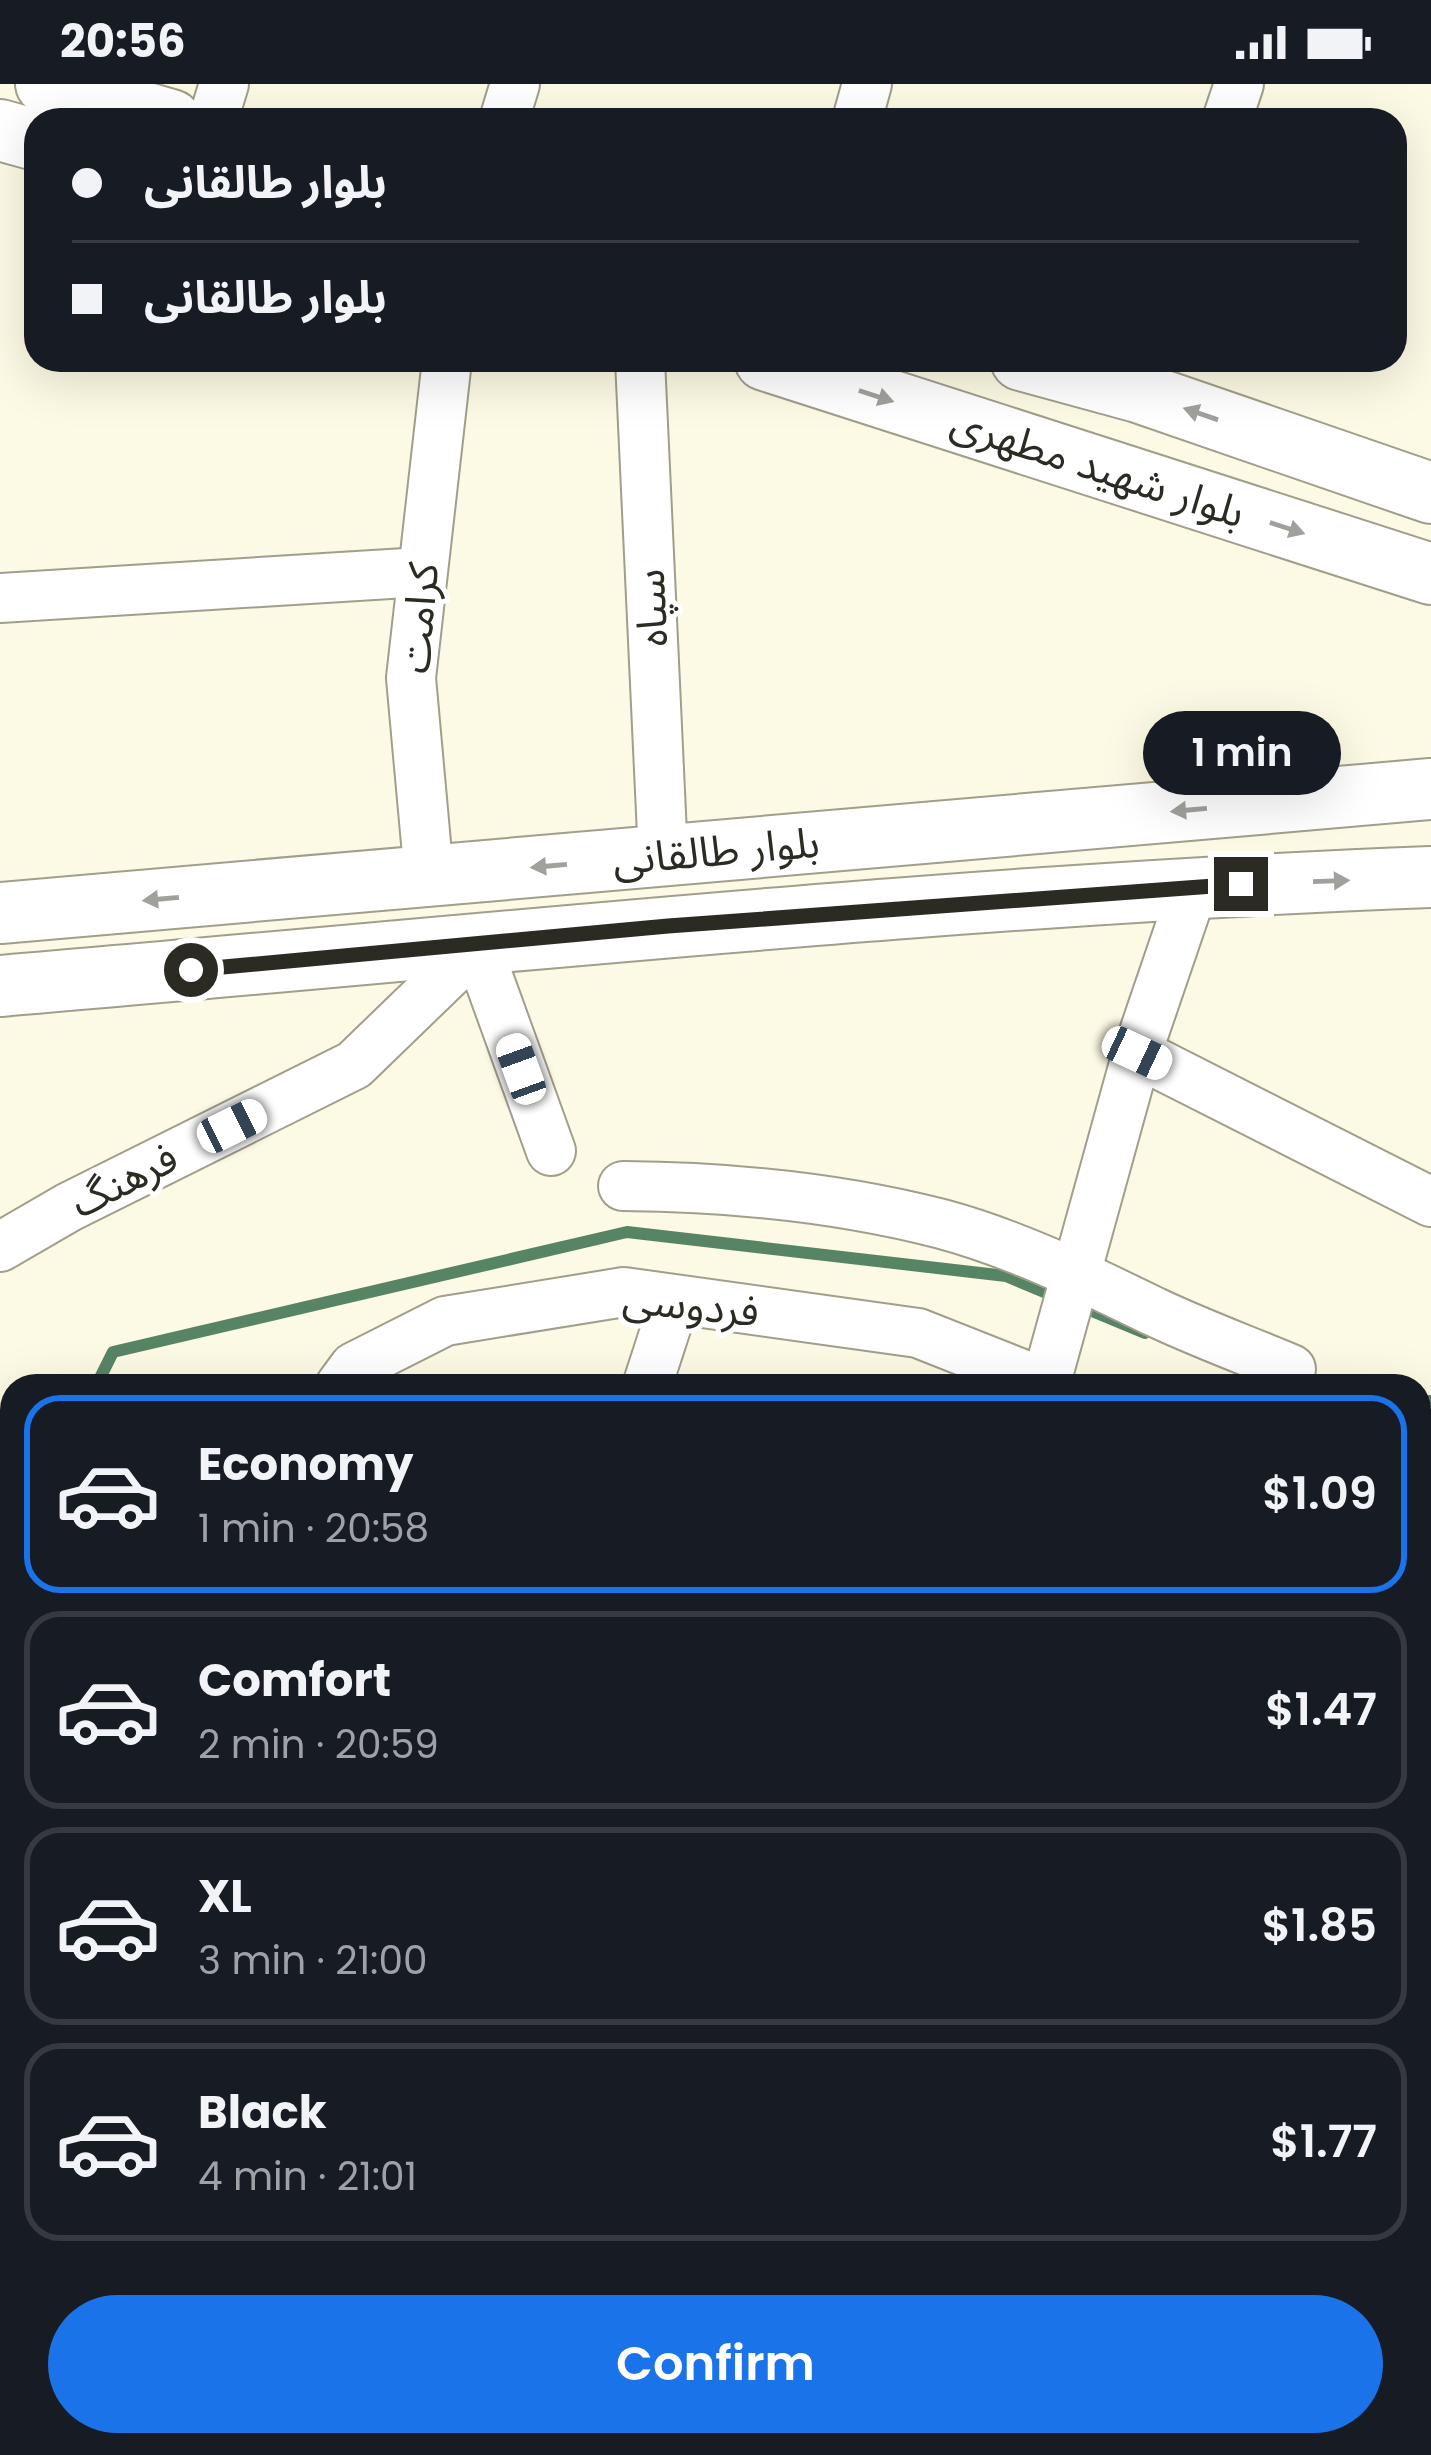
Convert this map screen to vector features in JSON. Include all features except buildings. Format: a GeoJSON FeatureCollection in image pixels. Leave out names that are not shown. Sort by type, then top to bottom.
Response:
{"type":"FeatureCollection","features":[{"type":"Feature","properties":{"kind":"main road"},"geometry":{"type":"LineString","coordinates":[[46,84],[129,108]]}},
{"type":"Feature","properties":{"kind":"main road","name":"بلوار شهید مطهری"},"geometry":{"type":"LineString","coordinates":[[802,372],[1431,574]]}},
{"type":"Feature","properties":{"kind":"main road","name":"بلوار شهید مطهری"},"geometry":{"type":"LineString","coordinates":[[1114,372],[1144,376],[1431,493]]}},
{"type":"Feature","properties":{"kind":"main road","name":"بلوار طالقانی"},"geometry":{"type":"LineString","coordinates":[[0,913],[1431,789]]}},
{"type":"Feature","properties":{"kind":"main road","name":"بلوار طالقانی"},"geometry":{"type":"LineString","coordinates":[[0,986],[668,926],[1194,886],[1431,877]]}},
{"type":"Feature","properties":{"kind":"street","name":"کرامت"},"geometry":{"type":"LineString","coordinates":[[428,876],[411,678],[446,372]]}},
{"type":"Feature","properties":{"kind":"street","name":"سپاه"},"geometry":{"type":"LineString","coordinates":[[641,372],[663,856]]}},
{"type":"Feature","properties":{"kind":"street"},"geometry":{"type":"LineString","coordinates":[[0,598],[422,572]]}},
{"type":"Feature","properties":{"kind":"street"},"geometry":{"type":"LineString","coordinates":[[1051,1374],[1137,1053],[1194,886]]}},
{"type":"Feature","properties":{"kind":"street"},"geometry":{"type":"LineString","coordinates":[[477,946],[550,1151]]}},
{"type":"Feature","properties":{"kind":"street","name":"فرهنگ"},"geometry":{"type":"LineString","coordinates":[[0,1247],[69,1207],[354,1065],[477,946]]}},
{"type":"Feature","properties":{"kind":"street"},"geometry":{"type":"LineString","coordinates":[[1137,1053],[1431,1202]]}},
{"type":"Feature","properties":{"kind":"street"},"geometry":{"type":"LineString","coordinates":[[623,1186],[700,1186],[824,1198],[946,1225],[1077,1274],[1291,1369]]}},
{"type":"Feature","properties":{"kind":"street","name":"فردوسی"},"geometry":{"type":"LineString","coordinates":[[349,1374],[354,1367],[445,1322],[624,1292],[918,1333],[1044,1374]]}},
{"type":"Feature","properties":{"kind":"street"},"geometry":{"type":"LineString","coordinates":[[651,1374],[675,1300]]}},
{"type":"Feature","properties":{"kind":"waterway"},"geometry":{"type":"LineString","coordinates":[[102,1374],[113,1352],[627,1232],[1006,1276],[1061,1299]]}},
{"type":"Feature","properties":{"kind":"waterway"},"geometry":{"type":"LineString","coordinates":[[1080,1306],[1145,1333]]}},
{"type":"Feature","properties":{"kind":"route"},"geometry":{"type":"LineString","coordinates":[[191,970],[668,926],[1241,884]]}}]}
